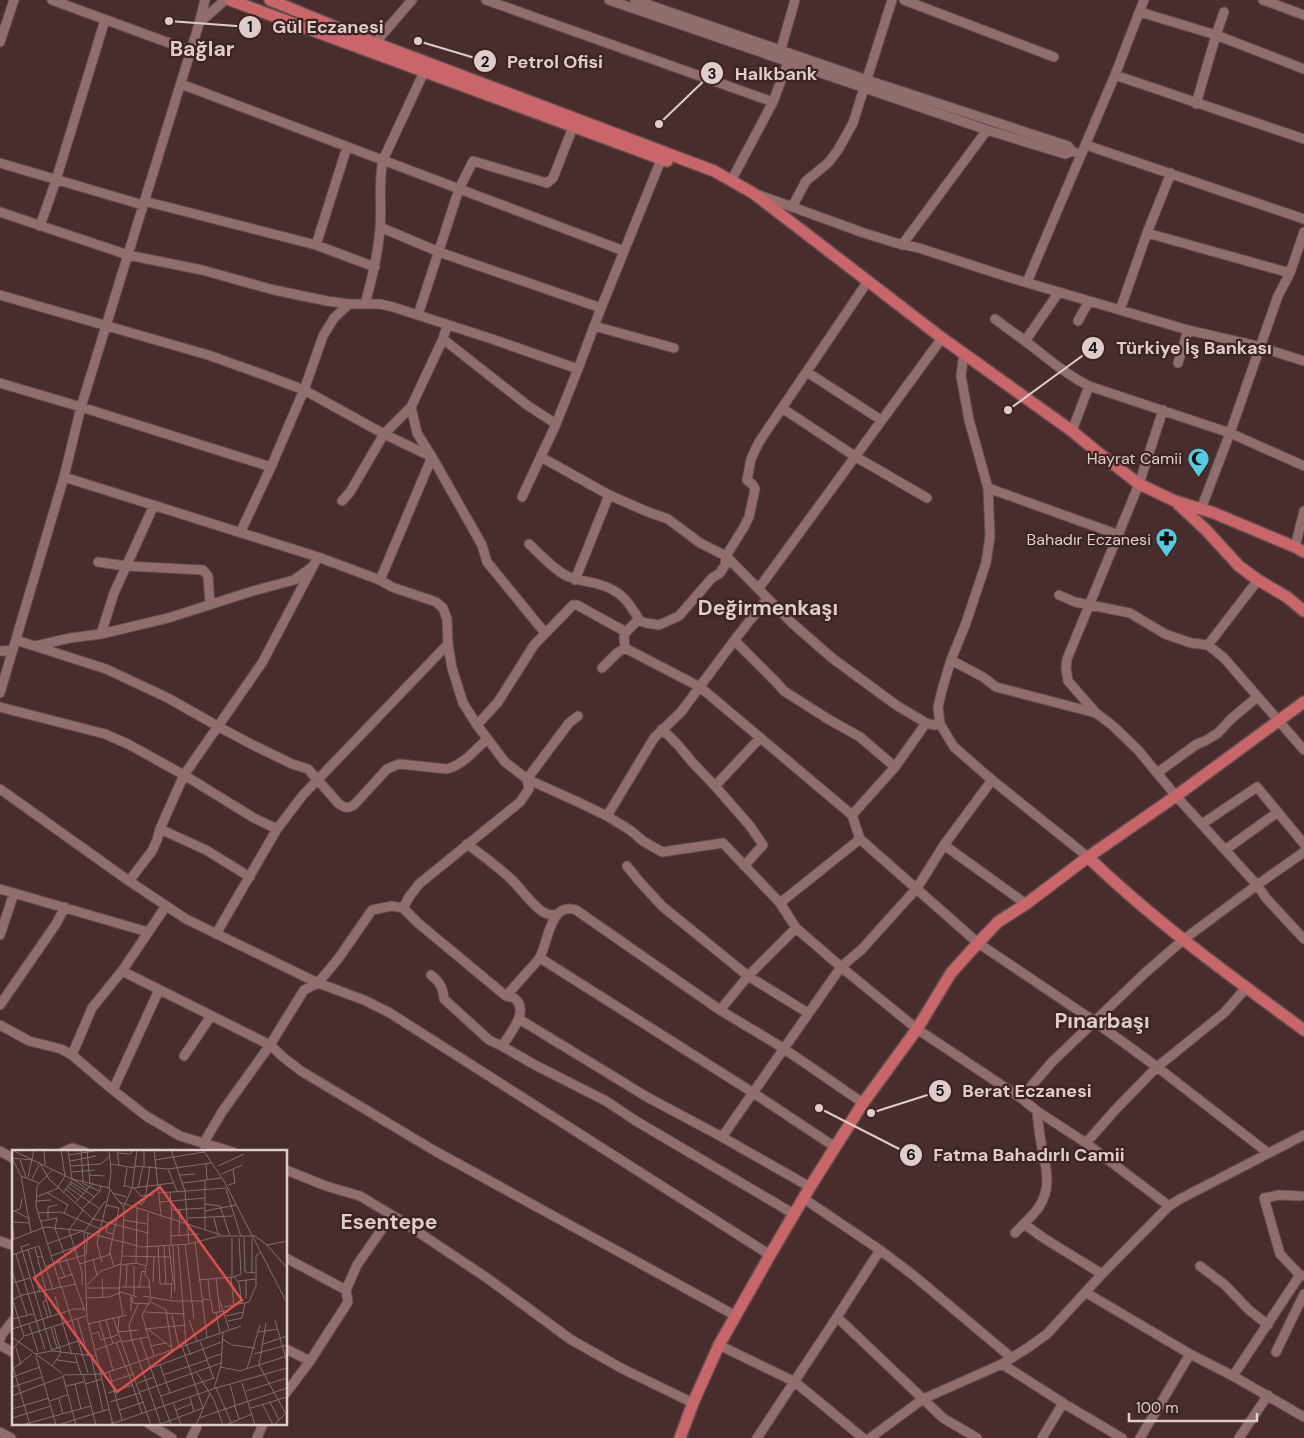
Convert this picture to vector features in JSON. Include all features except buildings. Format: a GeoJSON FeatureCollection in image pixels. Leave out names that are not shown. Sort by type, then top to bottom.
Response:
{"type":"FeatureCollection","features":[{"type":"Feature","properties":{"kind":"main road"},"geometry":{"type":"LineString","coordinates":[[230,0],[573,127],[714,171],[753,193],[942,338],[1072,431],[1139,484],[1175,501],[1201,509],[1299,549]]}},
{"type":"Feature","properties":{"kind":"main road"},"geometry":{"type":"LineString","coordinates":[[270,0],[375,44],[753,193]]}},
{"type":"Feature","properties":{"kind":"main road"},"geometry":{"type":"LineString","coordinates":[[1175,501],[1206,530],[1239,566],[1287,597],[1304,611]]}},
{"type":"Feature","properties":{"kind":"main road"},"geometry":{"type":"LineString","coordinates":[[680,1438],[693,1402],[719,1344],[803,1198],[863,1103],[917,1029],[951,973],[998,922],[1026,904],[1088,857],[1176,796],[1304,702]]}},
{"type":"Feature","properties":{"kind":"main road"},"geometry":{"type":"LineString","coordinates":[[1088,857],[1115,883],[1183,940],[1304,1030]]}},
{"type":"Feature","properties":{"kind":"street"},"geometry":{"type":"LineString","coordinates":[[0,42],[14,0]]}},
{"type":"Feature","properties":{"kind":"street"},"geometry":{"type":"LineString","coordinates":[[52,0],[191,51]]}},
{"type":"Feature","properties":{"kind":"street"},"geometry":{"type":"LineString","coordinates":[[0,693],[64,477],[81,407],[200,22],[204,0]]}},
{"type":"Feature","properties":{"kind":"street"},"geometry":{"type":"LineString","coordinates":[[200,22],[225,0]]}},
{"type":"Feature","properties":{"kind":"street"},"geometry":{"type":"LineString","coordinates":[[375,44],[412,0]]}},
{"type":"Feature","properties":{"kind":"street"},"geometry":{"type":"LineString","coordinates":[[486,0],[773,102]]}},
{"type":"Feature","properties":{"kind":"street"},"geometry":{"type":"LineString","coordinates":[[609,0],[788,62],[1068,146],[1077,153]]}},
{"type":"Feature","properties":{"kind":"street"},"geometry":{"type":"LineString","coordinates":[[635,0],[781,50],[987,130],[1065,154],[1077,153]]}},
{"type":"Feature","properties":{"kind":"street"},"geometry":{"type":"LineString","coordinates":[[788,62],[781,50],[795,0]]}},
{"type":"Feature","properties":{"kind":"street"},"geometry":{"type":"LineString","coordinates":[[792,207],[806,181],[828,163],[838,150],[853,123],[892,0]]}},
{"type":"Feature","properties":{"kind":"street"},"geometry":{"type":"LineString","coordinates":[[904,0],[1054,57]]}},
{"type":"Feature","properties":{"kind":"street"},"geometry":{"type":"LineString","coordinates":[[1027,282],[1077,153],[1086,145],[1144,0]]}},
{"type":"Feature","properties":{"kind":"street"},"geometry":{"type":"LineString","coordinates":[[1263,0],[1304,15]]}},
{"type":"Feature","properties":{"kind":"street"},"geometry":{"type":"LineString","coordinates":[[1140,12],[1216,35],[1304,69]]}},
{"type":"Feature","properties":{"kind":"street"},"geometry":{"type":"LineString","coordinates":[[1196,104],[1224,12]]}},
{"type":"Feature","properties":{"kind":"street"},"geometry":{"type":"LineString","coordinates":[[40,226],[105,20]]}},
{"type":"Feature","properties":{"kind":"street"},"geometry":{"type":"LineString","coordinates":[[731,181],[773,102],[788,62]]}},
{"type":"Feature","properties":{"kind":"street"},"geometry":{"type":"LineString","coordinates":[[365,304],[375,267],[380,227],[380,174],[383,160],[424,72]]}},
{"type":"Feature","properties":{"kind":"street"},"geometry":{"type":"LineString","coordinates":[[1115,76],[1304,140]]}},
{"type":"Feature","properties":{"kind":"street"},"geometry":{"type":"LineString","coordinates":[[181,84],[624,251]]}},
{"type":"Feature","properties":{"kind":"street"},"geometry":{"type":"LineString","coordinates":[[418,315],[459,189],[473,161],[547,182],[553,178],[573,127]]}},
{"type":"Feature","properties":{"kind":"street"},"geometry":{"type":"LineString","coordinates":[[902,244],[987,130]]}},
{"type":"Feature","properties":{"kind":"street"},"geometry":{"type":"LineString","coordinates":[[1086,145],[1304,219]]}},
{"type":"Feature","properties":{"kind":"street"},"geometry":{"type":"LineString","coordinates":[[316,246],[347,147]]}},
{"type":"Feature","properties":{"kind":"street"},"geometry":{"type":"LineString","coordinates":[[522,497],[556,424],[662,156]]}},
{"type":"Feature","properties":{"kind":"street"},"geometry":{"type":"LineString","coordinates":[[0,163],[56,180],[316,246],[375,267]]}},
{"type":"Feature","properties":{"kind":"street"},"geometry":{"type":"LineString","coordinates":[[1120,310],[1170,173]]}},
{"type":"Feature","properties":{"kind":"street"},"geometry":{"type":"LineString","coordinates":[[753,193],[864,233],[919,248],[1010,278],[1188,330],[1260,347],[1304,361]]}},
{"type":"Feature","properties":{"kind":"street"},"geometry":{"type":"LineString","coordinates":[[0,212],[128,256],[202,270],[274,290],[349,304],[380,304],[489,338],[578,369]]}},
{"type":"Feature","properties":{"kind":"street"},"geometry":{"type":"LineString","coordinates":[[380,227],[439,252],[601,308]]}},
{"type":"Feature","properties":{"kind":"street"},"geometry":{"type":"LineString","coordinates":[[1201,509],[1278,296],[1290,273],[1304,232]]}},
{"type":"Feature","properties":{"kind":"street"},"geometry":{"type":"LineString","coordinates":[[1147,233],[1290,273]]}},
{"type":"Feature","properties":{"kind":"street"},"geometry":{"type":"LineString","coordinates":[[529,544],[563,574],[575,580],[599,584],[615,591],[627,600],[640,621],[659,625],[679,616],[712,578],[720,574],[725,565],[726,556],[749,517],[755,489],[747,480],[750,459],[759,442],[868,281]]}},
{"type":"Feature","properties":{"kind":"street"},"geometry":{"type":"LineString","coordinates":[[1025,341],[1058,292]]}},
{"type":"Feature","properties":{"kind":"street"},"geometry":{"type":"LineString","coordinates":[[0,295],[208,355],[304,390],[384,434],[432,457]]}},
{"type":"Feature","properties":{"kind":"street"},"geometry":{"type":"LineString","coordinates":[[1078,321],[1089,301]]}},
{"type":"Feature","properties":{"kind":"street"},"geometry":{"type":"LineString","coordinates":[[240,533],[304,390],[323,336],[334,318],[349,304]]}},
{"type":"Feature","properties":{"kind":"street"},"geometry":{"type":"LineString","coordinates":[[995,319],[1076,380],[1230,433],[1304,466]]}},
{"type":"Feature","properties":{"kind":"street"},"geometry":{"type":"LineString","coordinates":[[342,502],[350,492],[384,434],[411,407],[443,339],[447,325]]}},
{"type":"Feature","properties":{"kind":"street"},"geometry":{"type":"LineString","coordinates":[[594,326],[674,348]]}},
{"type":"Feature","properties":{"kind":"street"},"geometry":{"type":"LineString","coordinates":[[1178,363],[1188,330]]}},
{"type":"Feature","properties":{"kind":"street"},"geometry":{"type":"LineString","coordinates":[[759,588],[942,338]]}},
{"type":"Feature","properties":{"kind":"street"},"geometry":{"type":"LineString","coordinates":[[443,339],[528,405],[556,424]]}},
{"type":"Feature","properties":{"kind":"street"},"geometry":{"type":"LineString","coordinates":[[964,353],[962,376],[969,420],[988,488],[990,536],[986,563],[966,623],[951,660],[938,708],[940,724],[954,746],[992,780],[1088,857]]}},
{"type":"Feature","properties":{"kind":"street"},"geometry":{"type":"LineString","coordinates":[[807,372],[881,420]]}},
{"type":"Feature","properties":{"kind":"street"},"geometry":{"type":"LineString","coordinates":[[0,383],[271,467]]}},
{"type":"Feature","properties":{"kind":"street"},"geometry":{"type":"LineString","coordinates":[[1072,431],[1089,386]]}},
{"type":"Feature","properties":{"kind":"street"},"geometry":{"type":"LineString","coordinates":[[411,407],[417,433],[482,544],[487,562],[545,633]]}},
{"type":"Feature","properties":{"kind":"street"},"geometry":{"type":"LineString","coordinates":[[782,408],[856,457],[927,498]]}},
{"type":"Feature","properties":{"kind":"street"},"geometry":{"type":"LineString","coordinates":[[1163,410],[1139,484],[1067,659],[1068,681],[1096,713],[1112,725],[1138,750],[1176,796],[1257,884],[1266,898],[1304,939]]}},
{"type":"Feature","properties":{"kind":"street"},"geometry":{"type":"LineString","coordinates":[[380,580],[432,457]]}},
{"type":"Feature","properties":{"kind":"street"},"geometry":{"type":"LineString","coordinates":[[541,457],[609,495],[668,519],[700,543],[726,556],[759,588],[767,599],[832,658],[896,705],[926,723],[940,724]]}},
{"type":"Feature","properties":{"kind":"street"},"geometry":{"type":"LineString","coordinates":[[64,477],[240,533],[316,561],[380,580],[392,587],[436,602],[443,608],[447,619],[448,644],[452,668],[463,703],[505,762],[527,780],[607,816],[662,852],[724,843],[780,903],[796,928],[917,1029],[1086,1143],[1169,1206]]}},
{"type":"Feature","properties":{"kind":"street"},"geometry":{"type":"LineString","coordinates":[[988,488],[1119,534]]}},
{"type":"Feature","properties":{"kind":"street"},"geometry":{"type":"LineString","coordinates":[[575,580],[609,495]]}},
{"type":"Feature","properties":{"kind":"street"},"geometry":{"type":"LineString","coordinates":[[101,634],[114,592],[154,505]]}},
{"type":"Feature","properties":{"kind":"street"},"geometry":{"type":"LineString","coordinates":[[1299,549],[1304,511]]}},
{"type":"Feature","properties":{"kind":"street"},"geometry":{"type":"LineString","coordinates":[[34,646],[70,638],[101,634],[168,618],[252,591],[294,580],[316,561]]}},
{"type":"Feature","properties":{"kind":"street"},"geometry":{"type":"LineString","coordinates":[[129,881],[152,851],[184,775],[262,663],[316,561]]}},
{"type":"Feature","properties":{"kind":"street"},"geometry":{"type":"LineString","coordinates":[[98,562],[126,566],[203,570],[208,576],[210,605]]}},
{"type":"Feature","properties":{"kind":"street"},"geometry":{"type":"LineString","coordinates":[[1208,645],[1258,580]]}},
{"type":"Feature","properties":{"kind":"street"},"geometry":{"type":"LineString","coordinates":[[1059,596],[1075,602],[1130,613],[1165,634],[1191,643],[1208,645],[1224,658],[1304,750]]}},
{"type":"Feature","properties":{"kind":"street"},"geometry":{"type":"LineString","coordinates":[[607,816],[647,747],[681,712],[767,599]]}},
{"type":"Feature","properties":{"kind":"street"},"geometry":{"type":"LineString","coordinates":[[477,725],[498,702],[534,645],[573,605],[577,605],[626,632]]}},
{"type":"Feature","properties":{"kind":"street"},"geometry":{"type":"LineString","coordinates":[[625,648],[624,637],[626,632],[636,622],[640,621]]}},
{"type":"Feature","properties":{"kind":"street"},"geometry":{"type":"LineString","coordinates":[[736,638],[736,643],[784,691],[860,737],[895,766]]}},
{"type":"Feature","properties":{"kind":"street"},"geometry":{"type":"LineString","coordinates":[[16,640],[106,669],[168,698],[218,727],[292,764],[308,769],[339,804],[345,808],[350,808],[354,805],[387,769],[400,764],[447,769],[459,764],[487,739]]}},
{"type":"Feature","properties":{"kind":"street"},"geometry":{"type":"LineString","coordinates":[[216,934],[278,829],[303,795],[448,644]]}},
{"type":"Feature","properties":{"kind":"street"},"geometry":{"type":"LineString","coordinates":[[602,668],[625,648]]}},
{"type":"Feature","properties":{"kind":"street"},"geometry":{"type":"LineString","coordinates":[[625,648],[700,687],[852,815],[860,839],[978,943],[1094,1020],[1268,1153]]}},
{"type":"Feature","properties":{"kind":"street"},"geometry":{"type":"LineString","coordinates":[[0,651],[13,650]]}},
{"type":"Feature","properties":{"kind":"street"},"geometry":{"type":"LineString","coordinates":[[951,660],[983,677],[996,687],[1096,713]]}},
{"type":"Feature","properties":{"kind":"street"},"geometry":{"type":"LineString","coordinates":[[1157,773],[1197,744],[1218,733],[1257,697]]}},
{"type":"Feature","properties":{"kind":"street"},"geometry":{"type":"LineString","coordinates":[[0,707],[105,734],[128,744],[184,775],[254,818],[278,829]]}},
{"type":"Feature","properties":{"kind":"street"},"geometry":{"type":"LineString","coordinates":[[403,908],[419,884],[520,802],[529,789],[527,780],[569,723],[578,716]]}},
{"type":"Feature","properties":{"kind":"street"},"geometry":{"type":"LineString","coordinates":[[852,815],[895,766],[926,723]]}},
{"type":"Feature","properties":{"kind":"street"},"geometry":{"type":"LineString","coordinates":[[662,730],[715,786],[750,826],[763,845],[744,866]]}},
{"type":"Feature","properties":{"kind":"street"},"geometry":{"type":"LineString","coordinates":[[715,786],[760,738]]}},
{"type":"Feature","properties":{"kind":"street"},"geometry":{"type":"LineString","coordinates":[[722,1137],[841,967],[862,949],[916,888],[944,845],[992,780]]}},
{"type":"Feature","properties":{"kind":"street"},"geometry":{"type":"LineString","coordinates":[[1202,824],[1257,787],[1304,844]]}},
{"type":"Feature","properties":{"kind":"street"},"geometry":{"type":"LineString","coordinates":[[0,789],[129,881],[186,919],[318,983],[364,1000],[390,1013],[770,1255]]}},
{"type":"Feature","properties":{"kind":"street"},"geometry":{"type":"LineString","coordinates":[[1225,850],[1278,812]]}},
{"type":"Feature","properties":{"kind":"street"},"geometry":{"type":"LineString","coordinates":[[160,829],[206,850],[250,877]]}},
{"type":"Feature","properties":{"kind":"street"},"geometry":{"type":"LineString","coordinates":[[780,903],[860,839]]}},
{"type":"Feature","properties":{"kind":"street"},"geometry":{"type":"LineString","coordinates":[[468,844],[503,870],[530,900],[543,911],[552,916],[570,908],[576,910],[720,1010],[783,1048],[863,1103]]}},
{"type":"Feature","properties":{"kind":"street"},"geometry":{"type":"LineString","coordinates":[[944,845],[1026,904]]}},
{"type":"Feature","properties":{"kind":"street"},"geometry":{"type":"LineString","coordinates":[[1021,1098],[1052,1062],[1146,972],[1183,940],[1257,884],[1304,852]]}},
{"type":"Feature","properties":{"kind":"street"},"geometry":{"type":"LineString","coordinates":[[627,866],[662,906],[748,976],[808,1013]]}},
{"type":"Feature","properties":{"kind":"street"},"geometry":{"type":"LineString","coordinates":[[0,889],[148,932]]}},
{"type":"Feature","properties":{"kind":"street"},"geometry":{"type":"LineString","coordinates":[[0,935],[14,892]]}},
{"type":"Feature","properties":{"kind":"street"},"geometry":{"type":"LineString","coordinates":[[72,1055],[92,1008],[122,971],[166,906]]}},
{"type":"Feature","properties":{"kind":"street"},"geometry":{"type":"LineString","coordinates":[[203,1144],[222,1112],[270,1045],[304,990],[318,983],[338,959],[372,910],[392,906],[403,908],[437,940],[506,996],[514,998],[520,1005],[519,1019],[502,1046]]}},
{"type":"Feature","properties":{"kind":"street"},"geometry":{"type":"LineString","coordinates":[[0,1005],[56,924],[65,907]]}},
{"type":"Feature","properties":{"kind":"street"},"geometry":{"type":"LineString","coordinates":[[506,996],[540,958],[551,925],[558,914]]}},
{"type":"Feature","properties":{"kind":"street"},"geometry":{"type":"LineString","coordinates":[[720,1010],[748,976],[796,928]]}},
{"type":"Feature","properties":{"kind":"street"},"geometry":{"type":"LineString","coordinates":[[540,958],[752,1092],[835,1148]]}},
{"type":"Feature","properties":{"kind":"street"},"geometry":{"type":"LineString","coordinates":[[122,971],[270,1045],[283,1058],[301,1071],[435,1151],[736,1316]]}},
{"type":"Feature","properties":{"kind":"street"},"geometry":{"type":"LineString","coordinates":[[431,974],[438,980],[443,989],[444,999],[489,1040],[606,1101],[636,1121],[794,1214]]}},
{"type":"Feature","properties":{"kind":"street"},"geometry":{"type":"LineString","coordinates":[[1086,1143],[1156,1066],[1224,1013],[1246,988]]}},
{"type":"Feature","properties":{"kind":"street"},"geometry":{"type":"LineString","coordinates":[[113,1090],[160,990]]}},
{"type":"Feature","properties":{"kind":"street"},"geometry":{"type":"LineString","coordinates":[[184,1056],[211,1016]]}},
{"type":"Feature","properties":{"kind":"street"},"geometry":{"type":"LineString","coordinates":[[519,1019],[647,1097],[810,1187]]}},
{"type":"Feature","properties":{"kind":"street"},"geometry":{"type":"LineString","coordinates":[[0,1025],[29,1041],[61,1049],[72,1055],[146,1116],[180,1136],[226,1150]]}},
{"type":"Feature","properties":{"kind":"street"},"geometry":{"type":"LineString","coordinates":[[1015,1233],[1040,1206],[1048,1182],[1037,1111]]}},
{"type":"Feature","properties":{"kind":"street"},"geometry":{"type":"LineString","coordinates":[[870,1438],[923,1399],[1002,1364],[1047,1334],[1102,1274],[1169,1206],[1304,1135]]}},
{"type":"Feature","properties":{"kind":"street"},"geometry":{"type":"LineString","coordinates":[[0,1152],[12,1157]]}},
{"type":"Feature","properties":{"kind":"street"},"geometry":{"type":"LineString","coordinates":[[288,1171],[326,1186],[360,1196],[400,1220],[487,1278],[570,1339],[621,1368],[693,1402]]}},
{"type":"Feature","properties":{"kind":"street"},"geometry":{"type":"LineString","coordinates":[[1233,1376],[1302,1275],[1280,1254],[1264,1198],[1278,1195],[1301,1196]]}},
{"type":"Feature","properties":{"kind":"street"},"geometry":{"type":"LineString","coordinates":[[803,1198],[880,1250],[913,1275],[1012,1358]]}},
{"type":"Feature","properties":{"kind":"street"},"geometry":{"type":"LineString","coordinates":[[288,1390],[310,1361],[348,1302],[346,1290],[358,1265],[391,1216]]}},
{"type":"Feature","properties":{"kind":"street"},"geometry":{"type":"LineString","coordinates":[[1024,1224],[1102,1274]]}},
{"type":"Feature","properties":{"kind":"street"},"geometry":{"type":"LineString","coordinates":[[0,1241],[12,1245]]}},
{"type":"Feature","properties":{"kind":"street"},"geometry":{"type":"LineString","coordinates":[[758,1438],[880,1250]]}},
{"type":"Feature","properties":{"kind":"street"},"geometry":{"type":"LineString","coordinates":[[288,1259],[346,1290]]}},
{"type":"Feature","properties":{"kind":"street"},"geometry":{"type":"LineString","coordinates":[[1200,1266],[1225,1285],[1249,1310],[1268,1325]]}},
{"type":"Feature","properties":{"kind":"street"},"geometry":{"type":"LineString","coordinates":[[1085,1292],[1190,1354],[1268,1395],[1304,1417]]}},
{"type":"Feature","properties":{"kind":"street"},"geometry":{"type":"LineString","coordinates":[[1276,1352],[1304,1294]]}},
{"type":"Feature","properties":{"kind":"street"},"geometry":{"type":"LineString","coordinates":[[837,1317],[943,1418],[977,1438]]}},
{"type":"Feature","properties":{"kind":"street"},"geometry":{"type":"LineString","coordinates":[[0,1339],[12,1322]]}},
{"type":"Feature","properties":{"kind":"street"},"geometry":{"type":"LineString","coordinates":[[719,1344],[794,1382],[863,1438]]}},
{"type":"Feature","properties":{"kind":"street"},"geometry":{"type":"LineString","coordinates":[[0,1346],[12,1352]]}},
{"type":"Feature","properties":{"kind":"street"},"geometry":{"type":"LineString","coordinates":[[288,1350],[310,1361]]}},
{"type":"Feature","properties":{"kind":"street"},"geometry":{"type":"LineString","coordinates":[[1140,1438],[1190,1354]]}},
{"type":"Feature","properties":{"kind":"street"},"geometry":{"type":"LineString","coordinates":[[1002,1364],[1122,1438]]}},
{"type":"Feature","properties":{"kind":"street"},"geometry":{"type":"LineString","coordinates":[[1239,1438],[1268,1395]]}},
{"type":"Feature","properties":{"kind":"street"},"geometry":{"type":"LineString","coordinates":[[1042,1438],[1063,1403]]}},
{"type":"Feature","properties":{"kind":"street"},"geometry":{"type":"LineString","coordinates":[[152,1426],[172,1438]]}},
{"type":"Feature","properties":{"kind":"street"},"geometry":{"type":"LineString","coordinates":[[191,1438],[197,1426]]}},
{"type":"Feature","properties":{"kind":"street"},"geometry":{"type":"LineString","coordinates":[[257,1438],[262,1426]]}},
{"type":"Feature","properties":{"kind":"street"},"geometry":{"type":"LineString","coordinates":[[0,1432],[11,1438]]}},
{"type":"Feature","properties":{"kind":"place","name":"Gül Eczanesi"},"geometry":{"type":"Point","coordinates":[169,21]}},
{"type":"Feature","properties":{"kind":"place","name":"Petrol Ofisi"},"geometry":{"type":"Point","coordinates":[418,41]}},
{"type":"Feature","properties":{"kind":"place","name":"Halkbank"},"geometry":{"type":"Point","coordinates":[659,124]}},
{"type":"Feature","properties":{"kind":"place","name":"Türkiye İş Bankası"},"geometry":{"type":"Point","coordinates":[1008,410]}},
{"type":"Feature","properties":{"kind":"place","name":"Hayrat Camii"},"geometry":{"type":"Point","coordinates":[1198,477]}},
{"type":"Feature","properties":{"kind":"place","name":"Bahadır Eczanesi"},"geometry":{"type":"Point","coordinates":[1167,558]}},
{"type":"Feature","properties":{"kind":"place","name":"Fatma Bahadırlı Camii"},"geometry":{"type":"Point","coordinates":[819,1108]}},
{"type":"Feature","properties":{"kind":"place","name":"Berat Eczanesi"},"geometry":{"type":"Point","coordinates":[871,1113]}},
{"type":"Feature","properties":{"kind":"district","name":"Bağlar"},"geometry":{"type":"Point","coordinates":[202,49]}},
{"type":"Feature","properties":{"kind":"district","name":"Değirmenkaşı"},"geometry":{"type":"Point","coordinates":[768,608]}},
{"type":"Feature","properties":{"kind":"district","name":"Pınarbaşı"},"geometry":{"type":"Point","coordinates":[1102,1021]}},
{"type":"Feature","properties":{"kind":"district","name":"Esentepe"},"geometry":{"type":"Point","coordinates":[389,1222]}}]}
